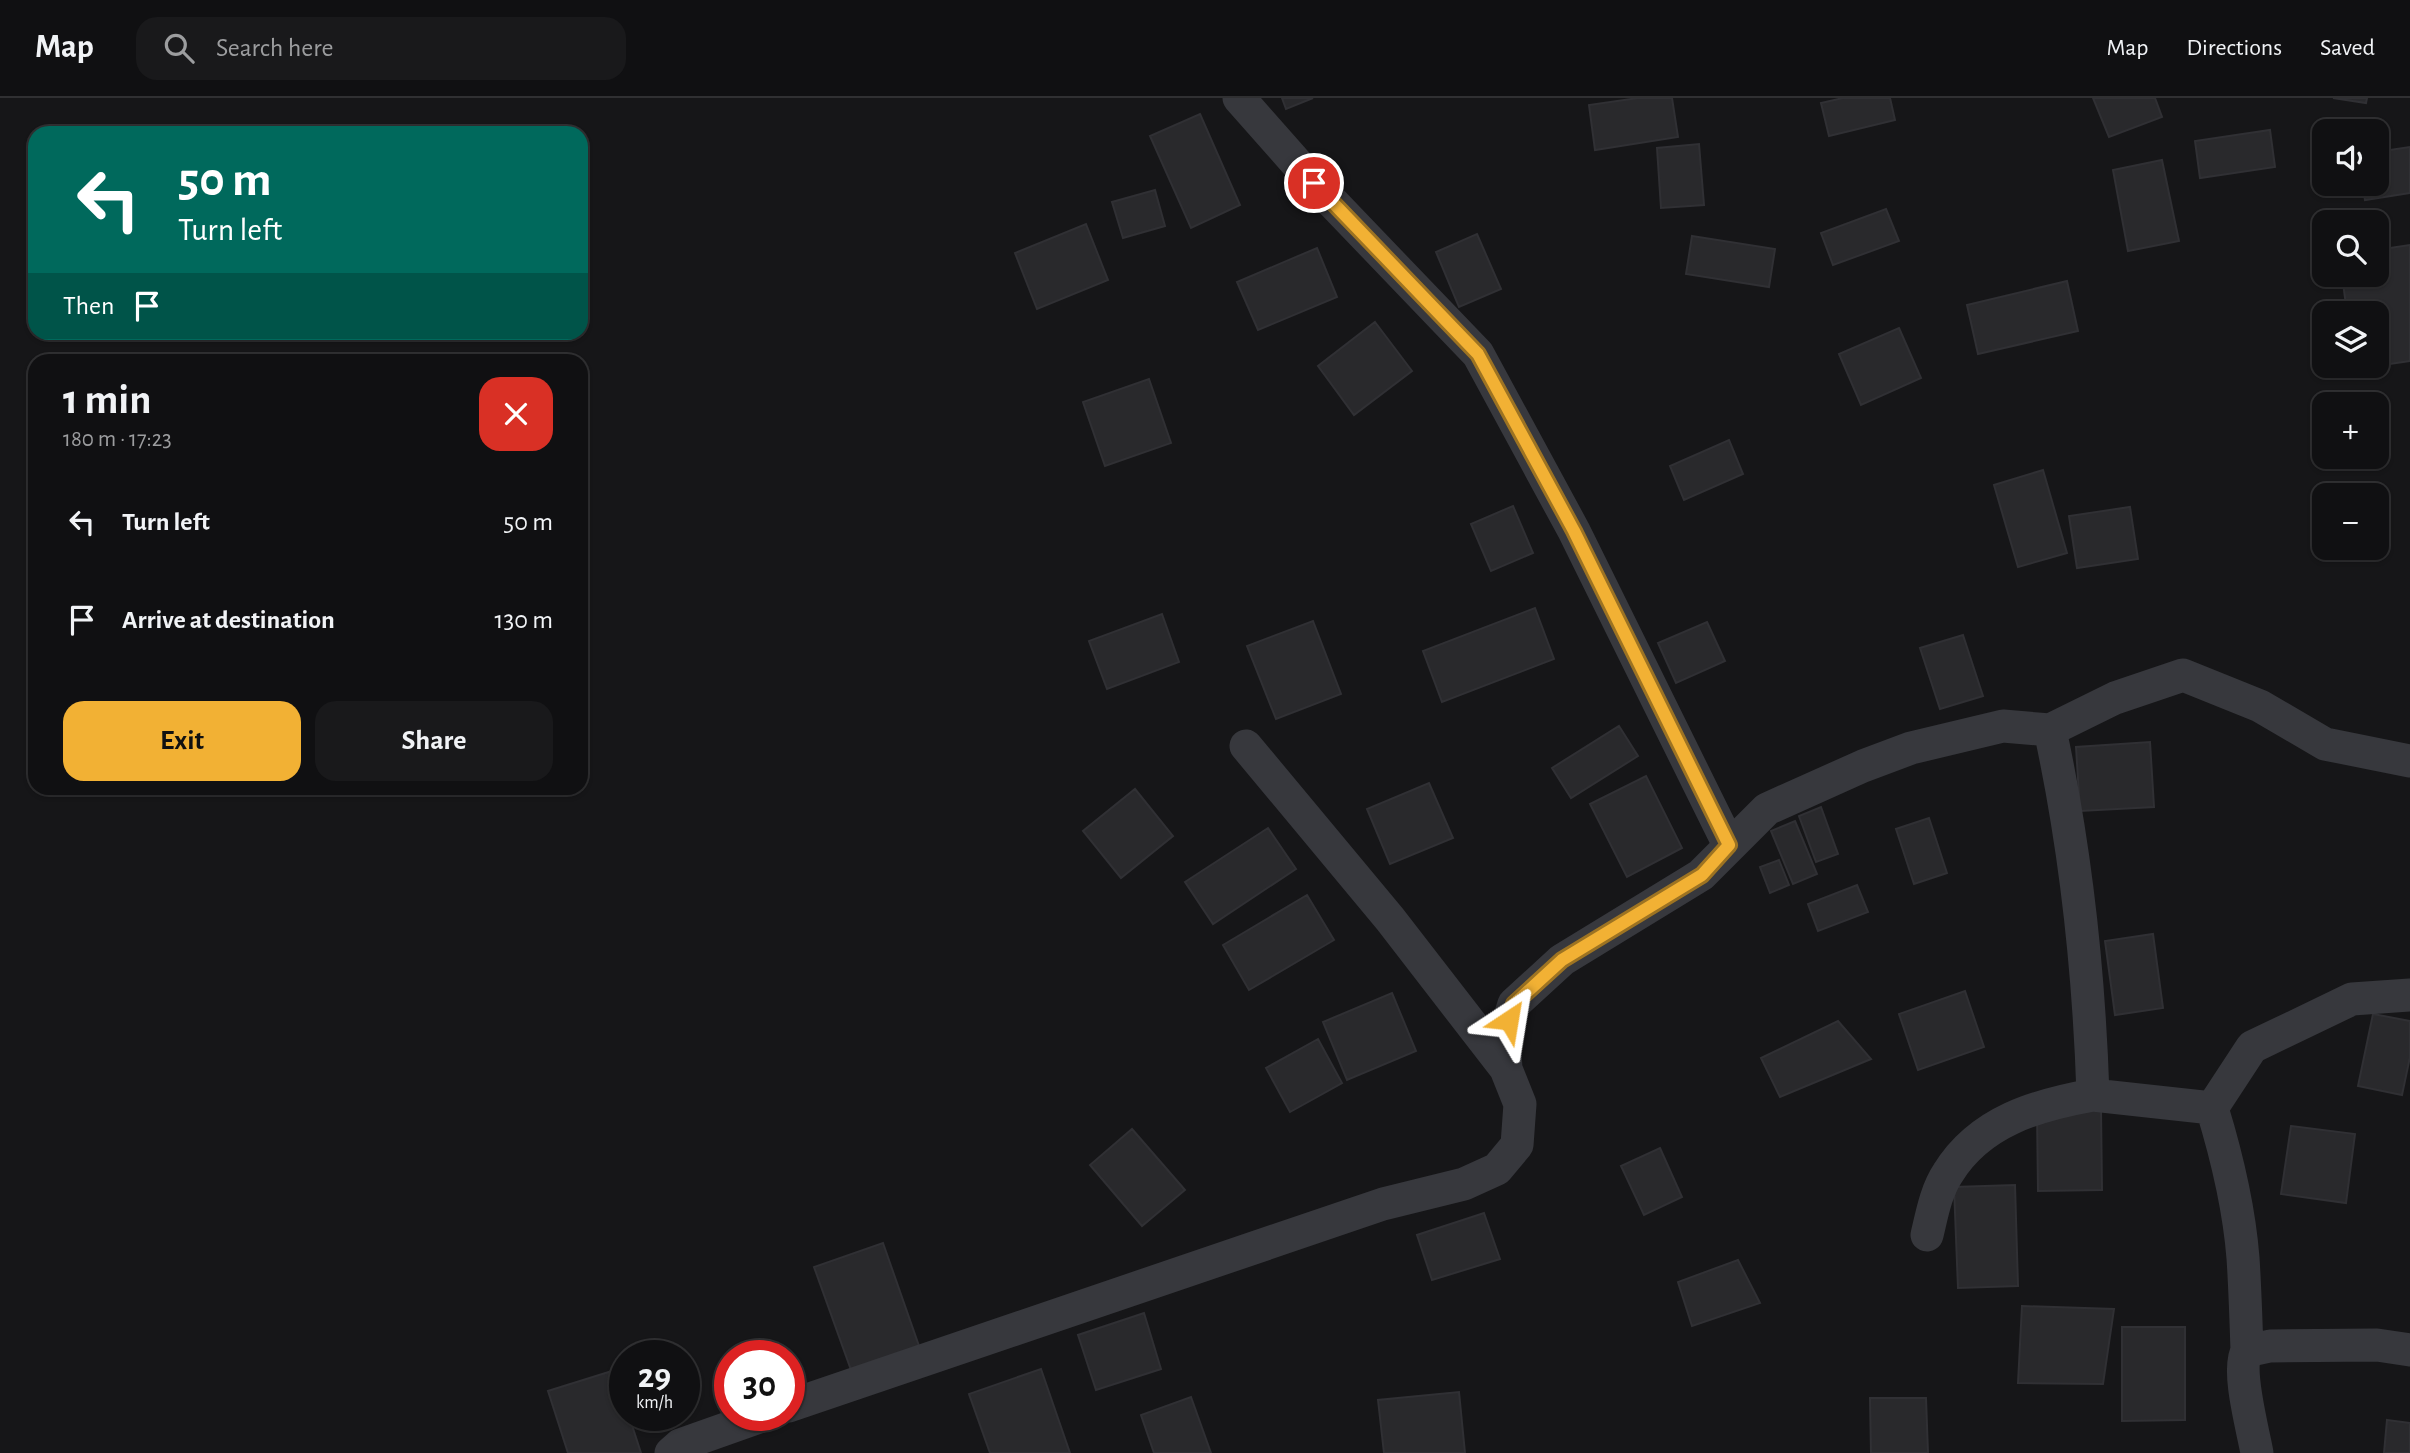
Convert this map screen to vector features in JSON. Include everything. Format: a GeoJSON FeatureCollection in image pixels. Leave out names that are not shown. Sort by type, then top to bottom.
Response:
{"type":"FeatureCollection","features":[{"type":"Feature","properties":{"kind":"street"},"geometry":{"type":"LineString","coordinates":[[1239,98],[1314,183],[1478,354],[1574,531],[1729,845]]}},
{"type":"Feature","properties":{"kind":"street"},"geometry":{"type":"LineString","coordinates":[[1506,1069],[1504,1036],[1514,1004],[1562,960],[1702,875],[1729,845],[1767,810],[1863,766],[1911,748],[2003,726],[2050,730],[2115,698],[2183,675],[2260,706],[2325,744],[2410,761]]}},
{"type":"Feature","properties":{"kind":"street"},"geometry":{"type":"LineString","coordinates":[[2050,730],[2071,848],[2085,958],[2093,1095]]}},
{"type":"Feature","properties":{"kind":"street"},"geometry":{"type":"LineString","coordinates":[[805,1401],[1383,1204],[1464,1184],[1497,1169],[1517,1145],[1520,1104],[1506,1069],[1390,919],[1246,746]]}},
{"type":"Feature","properties":{"kind":"street"},"geometry":{"type":"LineString","coordinates":[[2257,1453],[2242,1376],[2242,1358],[2247,1350],[2243,1256],[2226,1154],[2212,1108],[2252,1046],[2352,999],[2410,995]]}},
{"type":"Feature","properties":{"kind":"street"},"geometry":{"type":"LineString","coordinates":[[1927,1235],[1933,1209],[1948,1173],[1973,1143],[2020,1114],[2046,1104],[2093,1095],[2212,1108]]}},
{"type":"Feature","properties":{"kind":"street"},"geometry":{"type":"LineString","coordinates":[[2247,1350],[2270,1346],[2363,1345],[2410,1350]]}},
{"type":"Feature","properties":{"kind":"street"},"geometry":{"type":"LineString","coordinates":[[671,1453],[680,1446],[721,1431]]}},
{"type":"Feature","properties":{"kind":"building"},"geometry":{"type":"Polygon","coordinates":[[[1282,98],[1313,98],[1286,109],[1282,98]]]}},
{"type":"Feature","properties":{"kind":"building"},"geometry":{"type":"Polygon","coordinates":[[[1638,98],[1672,98],[1678,137],[1595,150],[1589,105],[1638,98]]]}},
{"type":"Feature","properties":{"kind":"building"},"geometry":{"type":"Polygon","coordinates":[[[1843,98],[1890,98],[1895,120],[1829,136],[1821,103],[1843,98]]]}},
{"type":"Feature","properties":{"kind":"building"},"geometry":{"type":"Polygon","coordinates":[[[2093,98],[2155,98],[2162,117],[2109,137],[2093,98]]]}},
{"type":"Feature","properties":{"kind":"building"},"geometry":{"type":"Polygon","coordinates":[[[2333,98],[2367,98],[2366,103],[2333,98]]]}},
{"type":"Feature","properties":{"kind":"building"},"geometry":{"type":"Polygon","coordinates":[[[1200,114],[1240,205],[1191,228],[1150,136],[1200,114]]]}},
{"type":"Feature","properties":{"kind":"building"},"geometry":{"type":"Polygon","coordinates":[[[2270,130],[2275,167],[2200,178],[2195,141],[2270,130]]]}},
{"type":"Feature","properties":{"kind":"building"},"geometry":{"type":"Polygon","coordinates":[[[1699,144],[1704,205],[1661,208],[1657,148],[1699,144]]]}},
{"type":"Feature","properties":{"kind":"building"},"geometry":{"type":"Polygon","coordinates":[[[2410,147],[2410,193],[2365,200],[2364,196],[2389,196],[2389,150],[2410,147]]]}},
{"type":"Feature","properties":{"kind":"building"},"geometry":{"type":"Polygon","coordinates":[[[2162,160],[2179,241],[2128,251],[2113,170],[2162,160]]]}},
{"type":"Feature","properties":{"kind":"building"},"geometry":{"type":"Polygon","coordinates":[[[1155,190],[1165,226],[1123,238],[1112,202],[1155,190]]]}},
{"type":"Feature","properties":{"kind":"building"},"geometry":{"type":"Polygon","coordinates":[[[1886,209],[1899,241],[1833,265],[1821,233],[1886,209]]]}},
{"type":"Feature","properties":{"kind":"building"},"geometry":{"type":"Polygon","coordinates":[[[1086,224],[1108,280],[1037,309],[1015,253],[1086,224]]]}},
{"type":"Feature","properties":{"kind":"building"},"geometry":{"type":"Polygon","coordinates":[[[1477,234],[1501,289],[1459,307],[1436,252],[1477,234]]]}},
{"type":"Feature","properties":{"kind":"building"},"geometry":{"type":"Polygon","coordinates":[[[1692,236],[1775,249],[1769,287],[1686,274],[1692,236]]]}},
{"type":"Feature","properties":{"kind":"building"},"geometry":{"type":"Polygon","coordinates":[[[2410,245],[2410,361],[2389,364],[2389,301],[2345,301],[2344,287],[2389,287],[2389,248],[2410,245]]]}},
{"type":"Feature","properties":{"kind":"building"},"geometry":{"type":"Polygon","coordinates":[[[1317,248],[1337,297],[1258,330],[1237,282],[1317,248]]]}},
{"type":"Feature","properties":{"kind":"building"},"geometry":{"type":"Polygon","coordinates":[[[2067,281],[2078,331],[1978,354],[1967,305],[2067,281]]]}},
{"type":"Feature","properties":{"kind":"building"},"geometry":{"type":"Polygon","coordinates":[[[1375,322],[1412,371],[1354,415],[1318,366],[1375,322]]]}},
{"type":"Feature","properties":{"kind":"building"},"geometry":{"type":"Polygon","coordinates":[[[1899,328],[1921,378],[1861,405],[1839,354],[1899,328]]]}},
{"type":"Feature","properties":{"kind":"building"},"geometry":{"type":"Polygon","coordinates":[[[1149,379],[1171,443],[1105,466],[1083,402],[1149,379]]]}},
{"type":"Feature","properties":{"kind":"building"},"geometry":{"type":"Polygon","coordinates":[[[1729,440],[1743,474],[1684,500],[1670,466],[1729,440]]]}},
{"type":"Feature","properties":{"kind":"building"},"geometry":{"type":"Polygon","coordinates":[[[2043,470],[2067,553],[2018,567],[1994,485],[2043,470]]]}},
{"type":"Feature","properties":{"kind":"building"},"geometry":{"type":"Polygon","coordinates":[[[1513,506],[1533,553],[1491,571],[1471,524],[1513,506]]]}},
{"type":"Feature","properties":{"kind":"building"},"geometry":{"type":"Polygon","coordinates":[[[2130,507],[2138,559],[2077,568],[2069,516],[2130,507]]]}},
{"type":"Feature","properties":{"kind":"building"},"geometry":{"type":"Polygon","coordinates":[[[1535,608],[1554,659],[1442,702],[1423,651],[1535,608]]]}},
{"type":"Feature","properties":{"kind":"building"},"geometry":{"type":"Polygon","coordinates":[[[1162,614],[1179,662],[1107,689],[1089,641],[1162,614]]]}},
{"type":"Feature","properties":{"kind":"building"},"geometry":{"type":"Polygon","coordinates":[[[1313,621],[1341,694],[1276,719],[1247,646],[1313,621]]]}},
{"type":"Feature","properties":{"kind":"building"},"geometry":{"type":"Polygon","coordinates":[[[1707,622],[1725,661],[1676,683],[1658,643],[1707,622]]]}},
{"type":"Feature","properties":{"kind":"building"},"geometry":{"type":"Polygon","coordinates":[[[1963,635],[1983,696],[1940,709],[1920,648],[1963,635]]]}},
{"type":"Feature","properties":{"kind":"building"},"geometry":{"type":"Polygon","coordinates":[[[1619,726],[1638,756],[1571,798],[1552,768],[1619,726]]]}},
{"type":"Feature","properties":{"kind":"building"},"geometry":{"type":"Polygon","coordinates":[[[2150,742],[2154,807],[2080,811],[2076,747],[2150,742]]]}},
{"type":"Feature","properties":{"kind":"building"},"geometry":{"type":"Polygon","coordinates":[[[1646,776],[1682,848],[1627,877],[1590,804],[1646,776]]]}},
{"type":"Feature","properties":{"kind":"building"},"geometry":{"type":"Polygon","coordinates":[[[1429,783],[1453,838],[1390,864],[1367,809],[1429,783]]]}},
{"type":"Feature","properties":{"kind":"building"},"geometry":{"type":"Polygon","coordinates":[[[1135,789],[1173,836],[1121,878],[1083,831],[1135,789]]]}},
{"type":"Feature","properties":{"kind":"building"},"geometry":{"type":"Polygon","coordinates":[[[1821,807],[1838,854],[1816,862],[1799,816],[1821,807]]]}},
{"type":"Feature","properties":{"kind":"building"},"geometry":{"type":"Polygon","coordinates":[[[1929,818],[1947,873],[1914,884],[1896,829],[1929,818]]]}},
{"type":"Feature","properties":{"kind":"building"},"geometry":{"type":"Polygon","coordinates":[[[1795,821],[1817,874],[1793,884],[1771,831],[1795,821]]]}},
{"type":"Feature","properties":{"kind":"building"},"geometry":{"type":"Polygon","coordinates":[[[1268,828],[1296,869],[1213,924],[1185,882],[1268,828]]]}},
{"type":"Feature","properties":{"kind":"building"},"geometry":{"type":"Polygon","coordinates":[[[1779,860],[1789,885],[1770,893],[1760,867],[1779,860]]]}},
{"type":"Feature","properties":{"kind":"building"},"geometry":{"type":"Polygon","coordinates":[[[1857,885],[1868,912],[1818,931],[1808,904],[1857,885]]]}},
{"type":"Feature","properties":{"kind":"building"},"geometry":{"type":"Polygon","coordinates":[[[1307,895],[1334,940],[1249,990],[1223,945],[1307,895]]]}},
{"type":"Feature","properties":{"kind":"building"},"geometry":{"type":"Polygon","coordinates":[[[2153,934],[2163,1008],[2115,1015],[2105,941],[2153,934]]]}},
{"type":"Feature","properties":{"kind":"building"},"geometry":{"type":"Polygon","coordinates":[[[1965,991],[1984,1047],[1918,1070],[1899,1014],[1965,991]]]}},
{"type":"Feature","properties":{"kind":"building"},"geometry":{"type":"Polygon","coordinates":[[[1392,993],[1416,1051],[1347,1080],[1323,1022],[1392,993]]]}},
{"type":"Feature","properties":{"kind":"building"},"geometry":{"type":"Polygon","coordinates":[[[2373,1014],[2410,1021],[2410,1057],[2402,1095],[2358,1086],[2373,1014]]]}},
{"type":"Feature","properties":{"kind":"building"},"geometry":{"type":"Polygon","coordinates":[[[1838,1021],[1871,1059],[1780,1097],[1761,1058],[1838,1021]]]}},
{"type":"Feature","properties":{"kind":"building"},"geometry":{"type":"Polygon","coordinates":[[[1318,1039],[1342,1083],[1290,1112],[1266,1068],[1318,1039]]]}},
{"type":"Feature","properties":{"kind":"building"},"geometry":{"type":"Polygon","coordinates":[[[2101,1110],[2102,1190],[2038,1191],[2037,1111],[2101,1110]]]}},
{"type":"Feature","properties":{"kind":"building"},"geometry":{"type":"Polygon","coordinates":[[[2291,1126],[2355,1134],[2346,1203],[2281,1194],[2291,1126]]]}},
{"type":"Feature","properties":{"kind":"building"},"geometry":{"type":"Polygon","coordinates":[[[1132,1129],[1185,1190],[1142,1226],[1090,1165],[1132,1129]]]}},
{"type":"Feature","properties":{"kind":"building"},"geometry":{"type":"Polygon","coordinates":[[[1660,1148],[1682,1197],[1644,1215],[1621,1166],[1660,1148]]]}},
{"type":"Feature","properties":{"kind":"building"},"geometry":{"type":"Polygon","coordinates":[[[2015,1185],[2018,1286],[1958,1288],[1954,1187],[2015,1185]]]}},
{"type":"Feature","properties":{"kind":"building"},"geometry":{"type":"Polygon","coordinates":[[[1484,1213],[1500,1259],[1432,1280],[1417,1235],[1484,1213]]]}},
{"type":"Feature","properties":{"kind":"building"},"geometry":{"type":"Polygon","coordinates":[[[883,1243],[919,1346],[851,1370],[814,1267],[883,1243]]]}},
{"type":"Feature","properties":{"kind":"building"},"geometry":{"type":"Polygon","coordinates":[[[1738,1260],[1760,1303],[1692,1326],[1678,1282],[1738,1260]]]}},
{"type":"Feature","properties":{"kind":"building"},"geometry":{"type":"Polygon","coordinates":[[[2022,1306],[2114,1309],[2103,1384],[2018,1383],[2022,1306]]]}},
{"type":"Feature","properties":{"kind":"building"},"geometry":{"type":"Polygon","coordinates":[[[1144,1313],[1161,1369],[1096,1390],[1078,1335],[1144,1313]]]}},
{"type":"Feature","properties":{"kind":"building"},"geometry":{"type":"Polygon","coordinates":[[[2122,1327],[2185,1327],[2185,1420],[2122,1421],[2122,1327]]]}},
{"type":"Feature","properties":{"kind":"building"},"geometry":{"type":"Polygon","coordinates":[[[1041,1369],[1070,1453],[990,1453],[969,1394],[1041,1369]]]}},
{"type":"Feature","properties":{"kind":"building"},"geometry":{"type":"Polygon","coordinates":[[[609,1372],[609,1431],[634,1431],[641,1453],[568,1453],[548,1391],[609,1372]]]}},
{"type":"Feature","properties":{"kind":"building"},"geometry":{"type":"Polygon","coordinates":[[[1459,1392],[1465,1453],[1384,1453],[1378,1400],[1459,1392]]]}},
{"type":"Feature","properties":{"kind":"building"},"geometry":{"type":"Polygon","coordinates":[[[1191,1397],[1211,1453],[1154,1453],[1141,1415],[1191,1397]]]}},
{"type":"Feature","properties":{"kind":"building"},"geometry":{"type":"Polygon","coordinates":[[[1870,1398],[1926,1398],[1928,1453],[1871,1453],[1870,1398]]]}},
{"type":"Feature","properties":{"kind":"building"},"geometry":{"type":"Polygon","coordinates":[[[2387,1420],[2410,1423],[2410,1453],[2384,1453],[2387,1420]]]}},
{"type":"Feature","properties":{"kind":"route"},"geometry":{"type":"LineString","coordinates":[[1314,183],[1478,354],[1574,531],[1729,845],[1702,875],[1562,960],[1514,1004],[1509,1020]]}}]}
